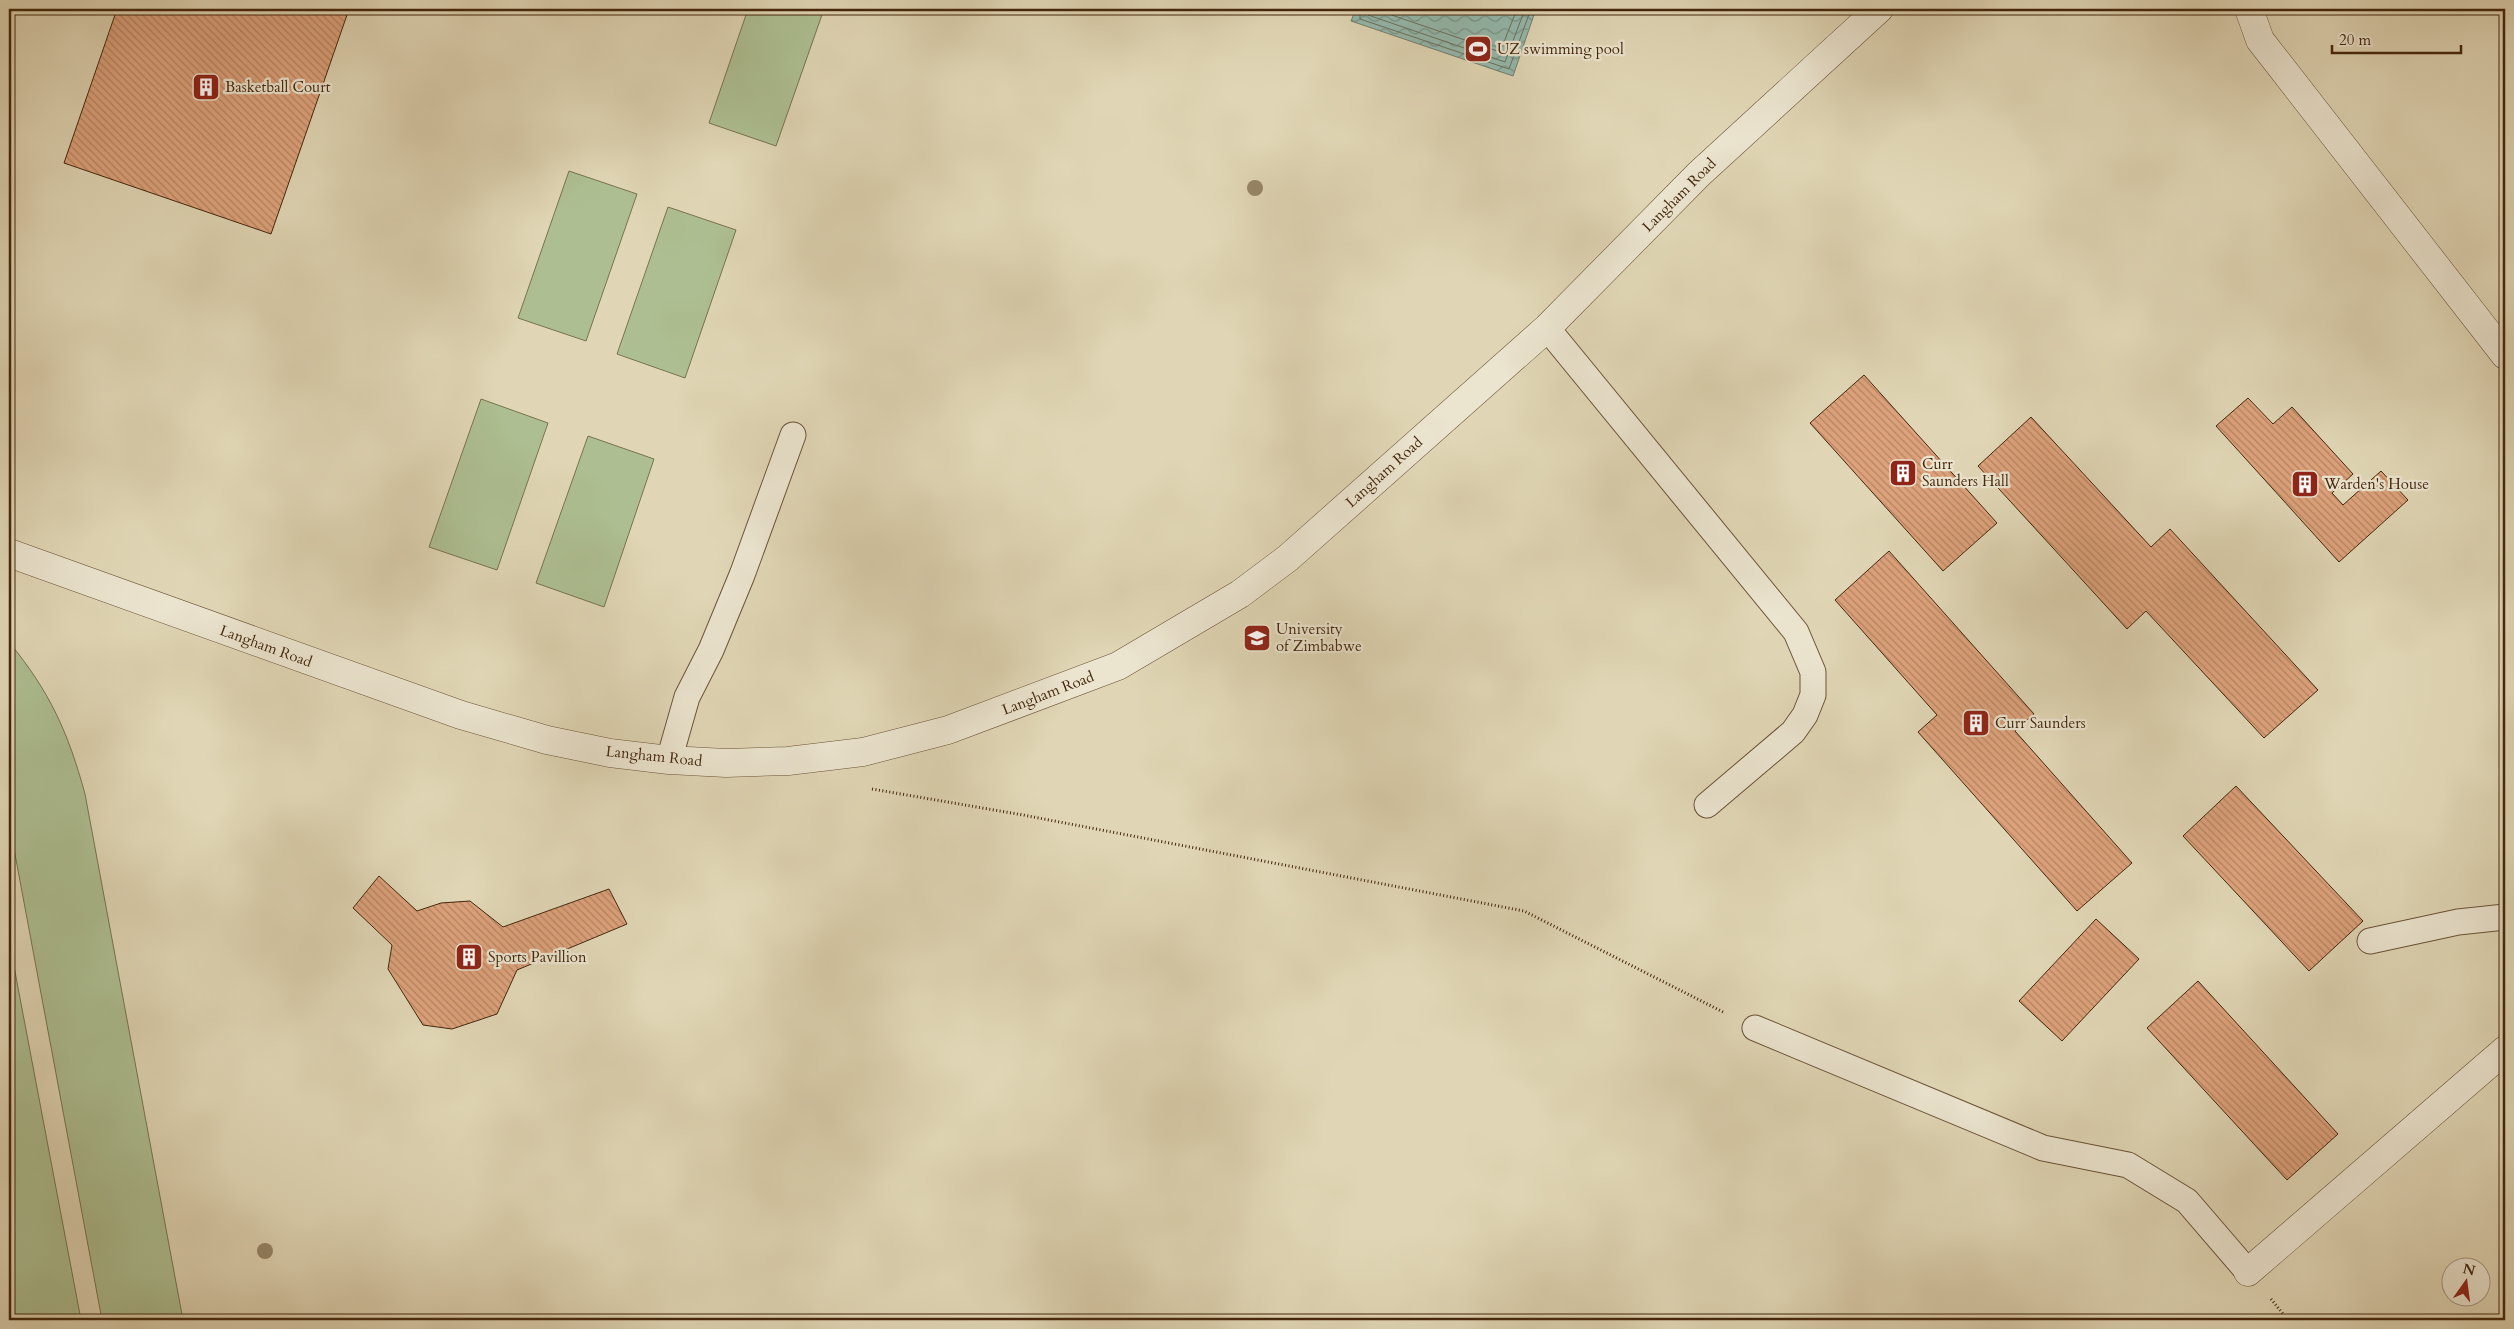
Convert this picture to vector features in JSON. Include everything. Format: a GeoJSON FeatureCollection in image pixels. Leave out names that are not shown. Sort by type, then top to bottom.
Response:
{"type":"FeatureCollection","features":[{"type":"Feature","properties":{"kind":"street","name":"Langham Road"},"geometry":{"type":"LineString","coordinates":[[9,553],[461,715],[547,740],[610,753],[669,760],[726,763],[788,761],[863,752],[948,730],[1118,666],[1240,594],[1288,558],[1548,328],[1699,174],[1879,9]]}},
{"type":"Feature","properties":{"kind":"street"},"geometry":{"type":"LineString","coordinates":[[2249,9],[2260,40],[2505,355]]}},
{"type":"Feature","properties":{"kind":"street"},"geometry":{"type":"LineString","coordinates":[[2248,1272],[2505,1050]]}},
{"type":"Feature","properties":{"kind":"lane"},"geometry":{"type":"LineString","coordinates":[[1548,328],[1796,632],[1813,672],[1813,694],[1806,715],[1793,732],[1707,805]]}},
{"type":"Feature","properties":{"kind":"lane"},"geometry":{"type":"LineString","coordinates":[[669,760],[687,697],[711,650],[742,575],[793,435]]}},
{"type":"Feature","properties":{"kind":"lane"},"geometry":{"type":"LineString","coordinates":[[2370,941],[2458,922],[2505,917]]}},
{"type":"Feature","properties":{"kind":"lane"},"geometry":{"type":"LineString","coordinates":[[1755,1028],[2043,1148],[2128,1165],[2187,1201],[2248,1272]]}},
{"type":"Feature","properties":{"kind":"path"},"geometry":{"type":"LineString","coordinates":[[1024,815],[1524,910],[1755,1028]]}},
{"type":"Feature","properties":{"kind":"green space"},"geometry":{"type":"Polygon","coordinates":[[[748,9],[824,9],[776,146],[709,123],[748,9]]]}},
{"type":"Feature","properties":{"kind":"green space"},"geometry":{"type":"Polygon","coordinates":[[[569,171],[637,194],[586,341],[518,318],[569,171]]]}},
{"type":"Feature","properties":{"kind":"green space"},"geometry":{"type":"Polygon","coordinates":[[[668,207],[736,230],[685,378],[617,354],[668,207]]]}},
{"type":"Feature","properties":{"kind":"green space"},"geometry":{"type":"Polygon","coordinates":[[[481,399],[548,423],[497,570],[429,547],[481,399]]]}},
{"type":"Feature","properties":{"kind":"green space"},"geometry":{"type":"Polygon","coordinates":[[[588,436],[654,459],[604,607],[536,583],[588,436]]]}},
{"type":"Feature","properties":{"kind":"green space"},"geometry":{"type":"Polygon","coordinates":[[[9,642],[36,678],[56,714],[72,751],[85,794],[183,1320],[102,1320],[9,822],[9,642]]]}},
{"type":"Feature","properties":{"kind":"green space"},"geometry":{"type":"Polygon","coordinates":[[[9,940],[81,1320],[9,1320],[9,940]]]}},
{"type":"Feature","properties":{"kind":"water","name":"UZ swimming pool"},"geometry":{"type":"Polygon","coordinates":[[[1356,9],[1536,9],[1513,76],[1351,21],[1356,9]]]}},
{"type":"Feature","properties":{"kind":"building","name":"Basketball Court"},"geometry":{"type":"Polygon","coordinates":[[[117,9],[338,9],[348,12],[271,234],[64,163],[117,9]]]}},
{"type":"Feature","properties":{"kind":"building","name":"Curr Saunders Hall"},"geometry":{"type":"Polygon","coordinates":[[[1864,375],[1997,523],[1943,571],[1810,423],[1864,375]]]}},
{"type":"Feature","properties":{"kind":"building","name":"Warden's House"},"geometry":{"type":"Polygon","coordinates":[[[2248,398],[2273,424],[2292,407],[2353,474],[2332,493],[2343,505],[2381,471],[2408,500],[2339,562],[2216,426],[2248,398]]]}},
{"type":"Feature","properties":{"kind":"building"},"geometry":{"type":"Polygon","coordinates":[[[2031,417],[2151,547],[2170,529],[2318,690],[2264,738],[2146,611],[2127,629],[1978,466],[2031,417]]]}},
{"type":"Feature","properties":{"kind":"building","name":"Curr Saunders"},"geometry":{"type":"Polygon","coordinates":[[[1889,551],[2034,714],[2015,731],[2132,863],[2077,911],[1918,732],[1937,715],[1835,600],[1889,551]]]}},
{"type":"Feature","properties":{"kind":"building"},"geometry":{"type":"Polygon","coordinates":[[[2236,786],[2363,921],[2309,971],[2183,836],[2236,786]]]}},
{"type":"Feature","properties":{"kind":"building","name":"Sports Pavillion"},"geometry":{"type":"Polygon","coordinates":[[[379,876],[417,911],[441,903],[470,901],[503,927],[609,889],[627,924],[517,970],[497,1014],[452,1029],[423,1025],[388,969],[392,945],[353,908],[379,876]]]}},
{"type":"Feature","properties":{"kind":"building"},"geometry":{"type":"Polygon","coordinates":[[[2096,919],[2139,959],[2062,1041],[2019,1001],[2096,919]]]}},
{"type":"Feature","properties":{"kind":"building"},"geometry":{"type":"Polygon","coordinates":[[[2198,981],[2338,1134],[2287,1180],[2147,1028],[2198,981]]]}},
{"type":"Feature","properties":{"kind":"place","name":"UZ swimming pool"},"geometry":{"type":"Point","coordinates":[1478,49]}},
{"type":"Feature","properties":{"kind":"place","name":"Basketball Court"},"geometry":{"type":"Point","coordinates":[206,87]}},
{"type":"Feature","properties":{"kind":"place","name":"Curr Saunders Hall"},"geometry":{"type":"Point","coordinates":[1903,473]}},
{"type":"Feature","properties":{"kind":"place","name":"Warden's House"},"geometry":{"type":"Point","coordinates":[2305,484]}},
{"type":"Feature","properties":{"kind":"place","name":"University of Zimbabwe"},"geometry":{"type":"Point","coordinates":[1257,638]}},
{"type":"Feature","properties":{"kind":"place","name":"Curr Saunders"},"geometry":{"type":"Point","coordinates":[1976,723]}},
{"type":"Feature","properties":{"kind":"place","name":"Sports Pavillion"},"geometry":{"type":"Point","coordinates":[469,957]}}]}
